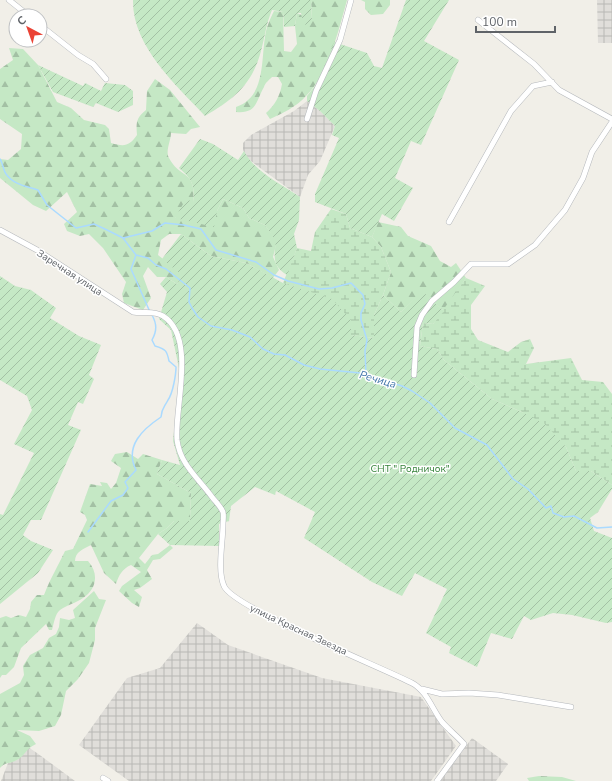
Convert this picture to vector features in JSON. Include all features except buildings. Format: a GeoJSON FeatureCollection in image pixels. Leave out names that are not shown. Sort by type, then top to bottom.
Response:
{"type":"FeatureCollection","features":[{"type":"Feature","properties":{"kind":"street"},"geometry":{"type":"LineString","coordinates":[[9,0],[19,8]]}},
{"type":"Feature","properties":{"kind":"street"},"geometry":{"type":"LineString","coordinates":[[307,119],[316,91],[340,40],[351,0]]}},
{"type":"Feature","properties":{"kind":"street"},"geometry":{"type":"LineString","coordinates":[[414,375],[417,327],[422,315],[432,301],[454,282],[471,264],[508,264],[535,245],[565,210],[583,178],[592,152],[612,121],[559,90],[534,64],[478,20]]}},
{"type":"Feature","properties":{"kind":"street"},"geometry":{"type":"LineString","coordinates":[[48,31],[78,55],[93,64],[106,79]]}},
{"type":"Feature","properties":{"kind":"street"},"geometry":{"type":"LineString","coordinates":[[449,222],[511,111],[533,86],[552,82]]}},
{"type":"Feature","properties":{"kind":"street","name":"Заречная улица"},"geometry":{"type":"LineString","coordinates":[[0,230],[37,250],[132,312],[151,312],[162,316],[170,322],[176,333],[183,372],[177,439],[180,455],[185,465],[198,478],[223,512]]}},
{"type":"Feature","properties":{"kind":"street","name":"улица Красная Звезда"},"geometry":{"type":"LineString","coordinates":[[223,512],[222,575],[224,587],[229,593],[262,613],[361,659],[422,690],[442,694],[469,693],[498,695],[571,707]]}},
{"type":"Feature","properties":{"kind":"street","name":"улица Красная Звезда"},"geometry":{"type":"LineString","coordinates":[[422,690],[443,722],[464,744],[437,781]]}},
{"type":"Feature","properties":{"kind":"shaded area"},"geometry":{"type":"Polygon","coordinates":[[[597,0],[612,0],[612,43],[598,43],[597,0]]]}},
{"type":"Feature","properties":{"kind":"shaded area"},"geometry":{"type":"Polygon","coordinates":[[[307,101],[335,126],[320,161],[308,175],[300,197],[248,159],[243,150],[243,143],[251,135],[294,111],[307,101]]]}},
{"type":"Feature","properties":{"kind":"shaded area"},"geometry":{"type":"Polygon","coordinates":[[[197,623],[228,645],[322,678],[421,697],[456,746],[431,781],[129,781],[79,745],[127,678],[160,668],[197,623]]]}},
{"type":"Feature","properties":{"kind":"shaded area"},"geometry":{"type":"Polygon","coordinates":[[[472,738],[508,764],[496,781],[440,781],[472,738]]]}},
{"type":"Feature","properties":{"kind":"shaded area"},"geometry":{"type":"Polygon","coordinates":[[[28,747],[75,781],[1,781],[8,763],[17,760],[28,747]]]}},
{"type":"Feature","properties":{"kind":"green space"},"geometry":{"type":"Polygon","coordinates":[[[133,0],[311,0],[312,20],[307,25],[303,24],[301,13],[297,13],[295,26],[284,27],[283,12],[272,10],[268,20],[261,51],[253,73],[233,97],[205,116],[169,78],[148,49],[140,33],[135,17],[133,0]]]}},
{"type":"Feature","properties":{"kind":"green space"},"geometry":{"type":"Polygon","coordinates":[[[311,0],[347,0],[332,51],[321,76],[314,87],[294,107],[270,119],[266,113],[277,100],[282,84],[278,77],[272,77],[265,84],[255,106],[252,109],[243,112],[236,112],[236,107],[252,96],[257,87],[262,68],[268,24],[274,11],[283,12],[284,51],[291,52],[297,44],[295,26],[297,13],[312,20],[311,0]]]}},
{"type":"Feature","properties":{"kind":"green space"},"geometry":{"type":"Polygon","coordinates":[[[361,0],[390,0],[390,5],[383,14],[371,15],[365,9],[365,2],[361,0]]]}},
{"type":"Feature","properties":{"kind":"green space"},"geometry":{"type":"Polygon","coordinates":[[[406,0],[449,0],[424,41],[459,60],[421,145],[411,141],[395,178],[413,188],[394,221],[382,214],[372,237],[350,228],[346,214],[315,202],[315,194],[339,138],[332,135],[335,126],[307,101],[307,96],[318,82],[334,42],[367,53],[374,66],[382,68],[406,0]]]}},
{"type":"Feature","properties":{"kind":"green space"},"geometry":{"type":"Polygon","coordinates":[[[9,48],[23,49],[38,65],[57,102],[71,108],[84,120],[105,125],[109,129],[111,143],[116,144],[126,145],[137,135],[137,121],[146,110],[147,91],[155,79],[170,90],[200,127],[191,129],[186,134],[171,133],[168,149],[169,158],[173,165],[190,180],[194,192],[193,202],[175,218],[217,211],[223,199],[243,208],[249,218],[265,225],[277,241],[273,257],[279,270],[273,278],[246,263],[211,256],[181,234],[169,234],[161,240],[158,255],[183,275],[177,284],[166,277],[157,277],[148,267],[143,276],[151,298],[143,310],[124,303],[122,294],[126,282],[103,248],[89,234],[80,236],[67,231],[64,224],[77,212],[67,192],[46,211],[33,205],[0,178],[0,159],[8,160],[21,149],[22,134],[0,119],[0,69],[13,60],[9,48]]]}},
{"type":"Feature","properties":{"kind":"green space"},"geometry":{"type":"Polygon","coordinates":[[[38,65],[83,86],[85,83],[101,91],[105,83],[125,85],[133,91],[133,105],[118,112],[96,103],[93,107],[53,92],[38,65]]]}},
{"type":"Feature","properties":{"kind":"green space"},"geometry":{"type":"Polygon","coordinates":[[[200,139],[213,144],[238,160],[244,151],[262,171],[300,197],[299,220],[294,234],[297,248],[287,275],[276,265],[276,241],[265,225],[249,218],[243,208],[223,199],[217,211],[214,227],[175,218],[186,199],[193,202],[192,183],[179,168],[200,139]]]}},
{"type":"Feature","properties":{"kind":"green space"},"geometry":{"type":"Polygon","coordinates":[[[331,209],[346,214],[350,228],[372,237],[381,247],[391,272],[374,315],[374,338],[350,335],[283,283],[297,248],[311,251],[315,232],[331,209]]]}},
{"type":"Feature","properties":{"kind":"green space"},"geometry":{"type":"Polygon","coordinates":[[[378,222],[401,227],[408,236],[431,246],[440,261],[451,267],[456,263],[466,278],[444,311],[422,292],[401,312],[383,295],[391,272],[381,247],[372,237],[378,222]]]}},
{"type":"Feature","properties":{"kind":"green space","name":"СНТ \" Родничок\""},"geometry":{"type":"Polygon","coordinates":[[[181,234],[211,256],[246,263],[283,283],[332,299],[351,320],[351,335],[374,338],[374,315],[383,295],[401,312],[422,291],[444,311],[433,324],[423,323],[420,346],[437,349],[444,360],[492,399],[545,424],[566,447],[576,471],[591,471],[612,485],[612,489],[598,512],[590,518],[594,531],[612,538],[612,622],[606,623],[572,615],[553,613],[531,620],[524,616],[512,639],[491,633],[477,667],[449,653],[451,647],[426,633],[447,589],[415,573],[402,596],[372,582],[304,538],[315,512],[276,491],[275,495],[255,487],[231,506],[229,521],[219,524],[219,546],[170,545],[158,534],[174,521],[190,521],[191,493],[157,474],[162,460],[180,465],[173,441],[180,373],[171,330],[159,319],[167,292],[160,284],[166,277],[177,284],[182,275],[162,259],[181,234]]]}},
{"type":"Feature","properties":{"kind":"green space"},"geometry":{"type":"Polygon","coordinates":[[[0,276],[15,286],[31,290],[56,308],[50,318],[79,336],[101,345],[89,375],[94,379],[83,404],[78,402],[68,425],[81,430],[41,520],[31,520],[23,535],[31,541],[53,550],[38,573],[0,604],[0,514],[3,515],[34,453],[14,444],[32,410],[27,396],[0,380],[0,276]]]}},
{"type":"Feature","properties":{"kind":"green space"},"geometry":{"type":"Polygon","coordinates":[[[466,278],[485,286],[471,305],[471,329],[478,340],[508,352],[521,342],[530,339],[534,348],[526,364],[571,358],[582,380],[603,382],[612,394],[612,485],[591,471],[576,471],[566,447],[522,412],[492,399],[444,360],[437,349],[420,346],[423,323],[433,324],[466,278]]]}},
{"type":"Feature","properties":{"kind":"green space"},"geometry":{"type":"Polygon","coordinates":[[[127,452],[138,459],[143,454],[162,460],[157,474],[191,493],[190,521],[174,521],[158,534],[139,558],[145,564],[152,555],[158,554],[170,545],[173,548],[160,559],[153,560],[147,570],[152,579],[140,588],[134,590],[142,597],[139,607],[132,603],[119,591],[122,586],[141,572],[131,565],[125,568],[121,573],[116,584],[104,573],[91,545],[80,551],[76,555],[75,561],[88,561],[92,566],[95,576],[94,586],[88,594],[80,600],[58,612],[52,630],[49,630],[46,624],[21,648],[14,667],[6,675],[2,675],[0,678],[0,618],[6,616],[11,618],[19,615],[26,617],[30,609],[31,602],[37,595],[44,595],[65,551],[73,549],[87,520],[85,515],[80,512],[90,484],[102,486],[100,482],[107,483],[111,489],[116,483],[121,468],[111,461],[115,454],[127,452]]]}},
{"type":"Feature","properties":{"kind":"green space"},"geometry":{"type":"Polygon","coordinates":[[[94,591],[99,599],[106,600],[95,628],[95,640],[89,663],[78,679],[66,691],[61,715],[55,726],[39,731],[17,730],[30,736],[36,744],[20,758],[0,768],[0,694],[20,683],[24,675],[23,666],[30,655],[43,648],[49,638],[56,634],[59,627],[60,618],[69,620],[75,618],[73,610],[94,591]]]}},
{"type":"Feature","properties":{"kind":"green space"},"geometry":{"type":"Polygon","coordinates":[[[539,776],[562,777],[576,781],[529,781],[527,778],[539,776]]]}},
{"type":"Feature","properties":{"kind":"waterway","name":"Речица"},"geometry":{"type":"LineString","coordinates":[[0,159],[9,178],[20,185],[38,190],[47,205],[76,228],[94,224],[123,238],[136,255],[148,258],[156,265],[166,269],[190,288],[189,302],[192,308],[198,317],[211,326],[232,330],[250,337],[263,349],[274,354],[285,355],[304,365],[320,369],[360,373],[402,386],[412,391],[430,403],[455,428],[487,445],[513,479],[528,489],[546,508],[551,506],[553,513],[564,517],[574,516],[597,528],[612,527]]}},
{"type":"Feature","properties":{"kind":"waterway"},"geometry":{"type":"LineString","coordinates":[[123,238],[152,231],[165,223],[184,225],[201,229],[216,250],[256,262],[274,275],[288,281],[319,289],[332,288],[351,283],[363,295],[365,304],[361,313],[361,320],[367,340],[365,351],[366,374]]}},
{"type":"Feature","properties":{"kind":"waterway","name":"Речица"},"geometry":{"type":"LineString","coordinates":[[136,255],[131,269],[150,312]]}},
{"type":"Feature","properties":{"kind":"waterway","name":"Речица"},"geometry":{"type":"LineString","coordinates":[[88,532],[111,501],[123,495],[128,488],[125,482],[136,470],[132,453],[137,439],[148,427],[161,417],[163,409],[173,388],[176,367],[169,361],[168,355],[165,351],[162,348],[155,346],[152,340],[156,328],[152,315]]}}]}
